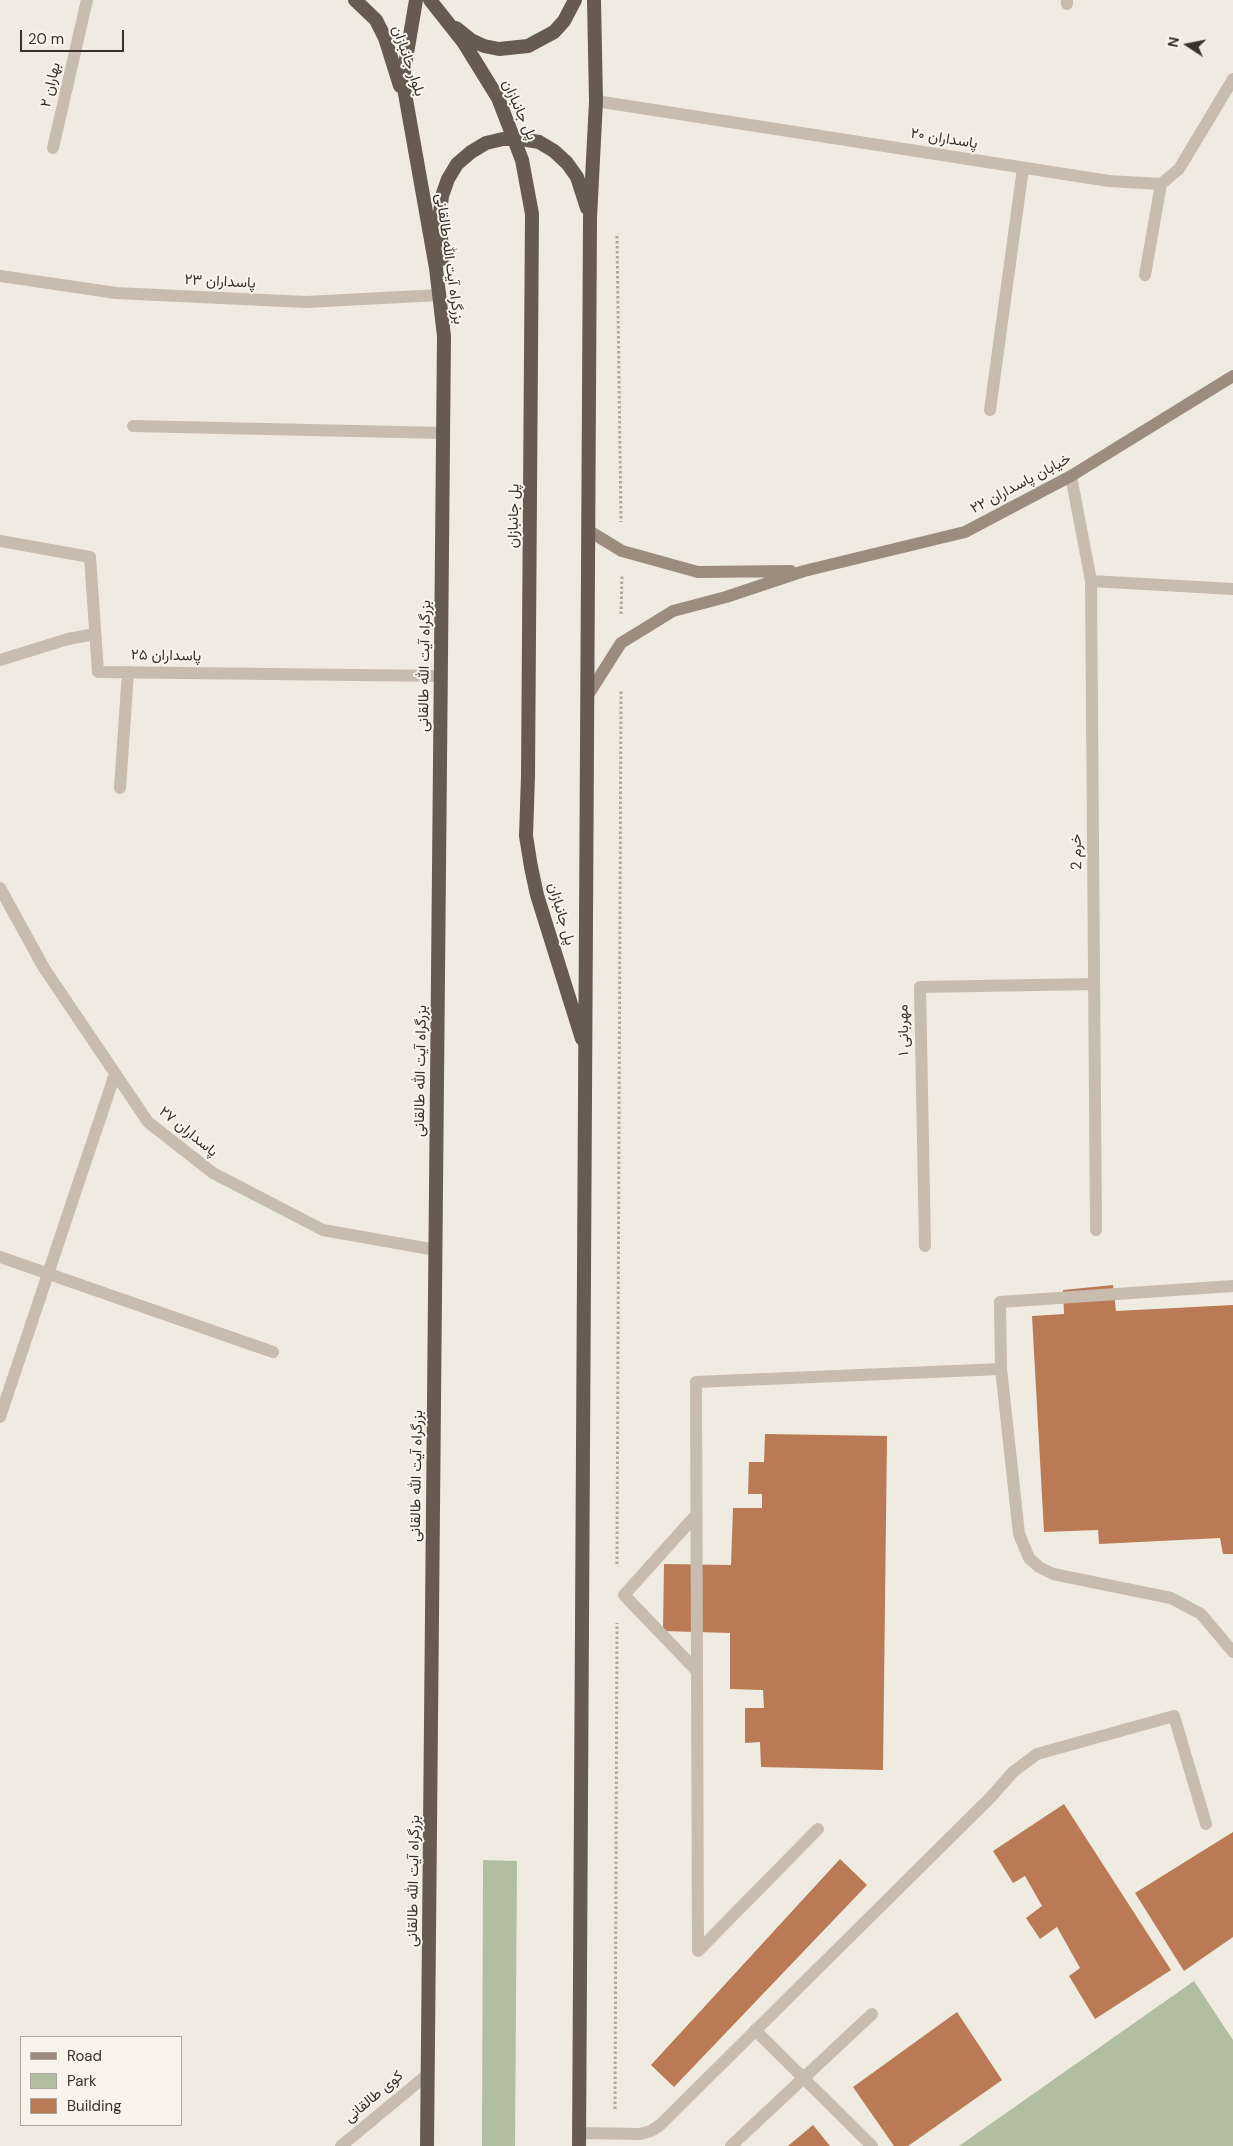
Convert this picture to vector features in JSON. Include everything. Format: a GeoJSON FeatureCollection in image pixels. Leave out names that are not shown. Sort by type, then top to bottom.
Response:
{"type":"FeatureCollection","features":[{"type":"Feature","properties":{"kind":"highway","name":"بلوار جانبازان"},"geometry":{"type":"LineString","coordinates":[[355,0],[376,20],[385,38],[409,113]]}},
{"type":"Feature","properties":{"kind":"highway","name":"بزرگراه آیت الله طالقانی"},"geometry":{"type":"LineString","coordinates":[[416,0],[404,71],[409,113],[440,296],[444,336],[427,2146]]}},
{"type":"Feature","properties":{"kind":"highway","name":"پل جانبازان"},"geometry":{"type":"LineString","coordinates":[[430,0],[464,43],[498,98],[522,160],[532,214],[526,836],[537,895],[586,1051]]}},
{"type":"Feature","properties":{"kind":"highway"},"geometry":{"type":"LineString","coordinates":[[438,0],[445,14],[458,31],[471,40],[499,49],[528,46],[542,40],[564,21],[575,0]]}},
{"type":"Feature","properties":{"kind":"highway"},"geometry":{"type":"LineString","coordinates":[[580,2140],[590,218],[596,101],[594,0]]}},
{"type":"Feature","properties":{"kind":"highway"},"geometry":{"type":"LineString","coordinates":[[444,336],[440,213],[442,196],[457,164],[471,152],[486,143],[503,139],[530,140],[554,151],[567,163],[577,177],[590,218]]}},
{"type":"Feature","properties":{"kind":"main road","name":"خیابان پاسداران ۲۲"},"geometry":{"type":"LineString","coordinates":[[588,695],[621,643],[673,611],[726,597],[804,571],[965,532],[1071,476],[1233,376]]}},
{"type":"Feature","properties":{"kind":"main road","name":"خیابان پاسداران ۲۲"},"geometry":{"type":"LineString","coordinates":[[589,531],[622,551],[698,572],[804,571]]}},
{"type":"Feature","properties":{"kind":"street","name":"بهاران ۲"},"geometry":{"type":"LineString","coordinates":[[53,148],[87,0]]}},
{"type":"Feature","properties":{"kind":"street"},"geometry":{"type":"LineString","coordinates":[[1145,275],[1161,184],[1179,169],[1233,80]]}},
{"type":"Feature","properties":{"kind":"street","name":"پاسداران ۲۰"},"geometry":{"type":"LineString","coordinates":[[596,101],[1109,181],[1161,184]]}},
{"type":"Feature","properties":{"kind":"street"},"geometry":{"type":"LineString","coordinates":[[990,410],[1023,168]]}},
{"type":"Feature","properties":{"kind":"street","name":"پاسداران ۲۳"},"geometry":{"type":"LineString","coordinates":[[0,276],[116,293],[306,302],[440,296]]}},
{"type":"Feature","properties":{"kind":"street"},"geometry":{"type":"LineString","coordinates":[[133,426],[444,433]]}},
{"type":"Feature","properties":{"kind":"street","name":"خرم 2"},"geometry":{"type":"LineString","coordinates":[[1071,476],[1090,581],[1096,1230]]}},
{"type":"Feature","properties":{"kind":"street","name":"پاسداران ۲۵"},"geometry":{"type":"LineString","coordinates":[[0,541],[90,557],[98,672],[441,676]]}},
{"type":"Feature","properties":{"kind":"street"},"geometry":{"type":"LineString","coordinates":[[1090,581],[1233,589]]}},
{"type":"Feature","properties":{"kind":"street"},"geometry":{"type":"LineString","coordinates":[[0,660],[68,639],[95,634]]}},
{"type":"Feature","properties":{"kind":"street"},"geometry":{"type":"LineString","coordinates":[[120,788],[128,672]]}},
{"type":"Feature","properties":{"kind":"street","name":"پاسداران ۲۷"},"geometry":{"type":"LineString","coordinates":[[0,888],[44,968],[148,1122],[213,1173],[323,1230],[436,1250]]}},
{"type":"Feature","properties":{"kind":"street","name":"مهربانی ۱"},"geometry":{"type":"LineString","coordinates":[[925,1246],[920,987],[1094,984]]}},
{"type":"Feature","properties":{"kind":"street"},"geometry":{"type":"LineString","coordinates":[[0,1417],[115,1074]]}},
{"type":"Feature","properties":{"kind":"street"},"geometry":{"type":"LineString","coordinates":[[0,1257],[273,1352]]}},
{"type":"Feature","properties":{"kind":"street"},"geometry":{"type":"LineString","coordinates":[[1233,1286],[1000,1302],[1000,1369],[1019,1534],[1029,1558],[1038,1567],[1053,1574],[1171,1598],[1201,1614],[1233,1652]]}},
{"type":"Feature","properties":{"kind":"street"},"geometry":{"type":"LineString","coordinates":[[818,1828],[698,1952],[696,1382],[1000,1369]]}},
{"type":"Feature","properties":{"kind":"street"},"geometry":{"type":"LineString","coordinates":[[696,1515],[624,1595],[696,1670]]}},
{"type":"Feature","properties":{"kind":"street"},"geometry":{"type":"LineString","coordinates":[[580,2140],[614,2133],[640,2134],[651,2131],[660,2125],[984,1804],[1013,1772],[1037,1754],[1174,1716],[1206,1824]]}},
{"type":"Feature","properties":{"kind":"street"},"geometry":{"type":"LineString","coordinates":[[731,2146],[872,2014]]}},
{"type":"Feature","properties":{"kind":"street"},"geometry":{"type":"LineString","coordinates":[[755,2030],[872,2146]]}},
{"type":"Feature","properties":{"kind":"street","name":"کوی طالقانی"},"geometry":{"type":"LineString","coordinates":[[340,2146],[428,2074]]}},
{"type":"Feature","properties":{"kind":"path"},"geometry":{"type":"LineString","coordinates":[[617,233],[622,551],[617,1567]]}},
{"type":"Feature","properties":{"kind":"path"},"geometry":{"type":"LineString","coordinates":[[614,2133],[617,1617]]}},
{"type":"Feature","properties":{"kind":"green space"},"geometry":{"type":"Polygon","coordinates":[[[483,1860],[517,1861],[515,2146],[482,2146],[483,1860]]]}},
{"type":"Feature","properties":{"kind":"green space"},"geometry":{"type":"Polygon","coordinates":[[[1194,1981],[1233,2040],[1233,2146],[959,2146],[1194,1981]]]}},
{"type":"Feature","properties":{"kind":"building"},"geometry":{"type":"Polygon","coordinates":[[[1113,1285],[1116,1311],[1233,1305],[1233,1554],[1223,1554],[1220,1538],[1099,1544],[1098,1530],[1044,1532],[1032,1316],[1064,1314],[1063,1290],[1113,1285]]]}},
{"type":"Feature","properties":{"kind":"building"},"geometry":{"type":"Polygon","coordinates":[[[765,1434],[887,1436],[883,1770],[761,1767],[760,1742],[745,1743],[745,1708],[764,1708],[763,1690],[730,1689],[730,1633],[663,1631],[664,1564],[731,1565],[733,1508],[762,1508],[762,1494],[748,1494],[749,1462],[764,1462],[765,1434]]]}},
{"type":"Feature","properties":{"kind":"building"},"geometry":{"type":"Polygon","coordinates":[[[1064,1804],[1171,1970],[1095,2019],[1069,1976],[1080,1968],[1057,1927],[1040,1939],[1026,1918],[1042,1906],[1025,1876],[1013,1883],[993,1851],[1064,1804]]]}},
{"type":"Feature","properties":{"kind":"building"},"geometry":{"type":"Polygon","coordinates":[[[1233,1832],[1233,1937],[1184,1971],[1135,1893],[1233,1832]]]}},
{"type":"Feature","properties":{"kind":"building"},"geometry":{"type":"Polygon","coordinates":[[[840,1859],[867,1885],[674,2087],[651,2065],[840,1859]]]}},
{"type":"Feature","properties":{"kind":"building"},"geometry":{"type":"Polygon","coordinates":[[[957,2012],[1002,2080],[908,2146],[894,2146],[853,2087],[957,2012]]]}},
{"type":"Feature","properties":{"kind":"building"},"geometry":{"type":"Polygon","coordinates":[[[813,2125],[830,2146],[788,2146],[813,2125]]]}}]}
